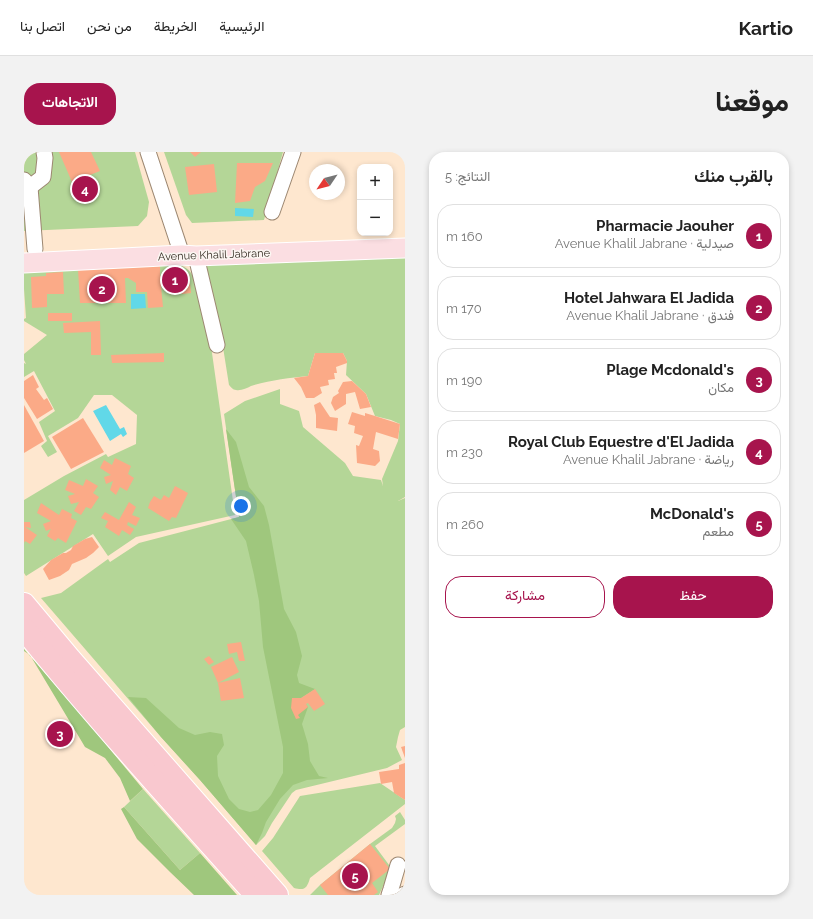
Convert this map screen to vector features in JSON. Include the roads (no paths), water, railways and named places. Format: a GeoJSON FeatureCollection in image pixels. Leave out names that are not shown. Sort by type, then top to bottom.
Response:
{"type":"FeatureCollection","features":[{"type":"Feature","properties":{"kind":"highway"},"geometry":{"type":"LineString","coordinates":[[24,604],[70,659],[277,895]]}},
{"type":"Feature","properties":{"kind":"highway"},"geometry":{"type":"LineString","coordinates":[[24,628],[66,680],[256,895]]}},
{"type":"Feature","properties":{"kind":"main road","name":"Avenue Khalil Jabrane"},"geometry":{"type":"LineString","coordinates":[[186,252],[405,234]]}},
{"type":"Feature","properties":{"kind":"main road","name":"Avenue Khalil Jabrane"},"geometry":{"type":"LineString","coordinates":[[28,254],[405,248]]}},
{"type":"Feature","properties":{"kind":"street"},"geometry":{"type":"LineString","coordinates":[[28,254],[27,183],[42,177],[46,158],[44,152]]}},
{"type":"Feature","properties":{"kind":"street"},"geometry":{"type":"LineString","coordinates":[[148,152],[186,252],[217,345]]}},
{"type":"Feature","properties":{"kind":"street"},"geometry":{"type":"LineString","coordinates":[[272,212],[293,152]]}},
{"type":"Feature","properties":{"kind":"street"},"geometry":{"type":"LineString","coordinates":[[389,895],[398,865]]}},
{"type":"Feature","properties":{"kind":"water"},"geometry":{"type":"Polygon","coordinates":[[[235,208],[254,209],[253,217],[235,216],[235,208]]]}},
{"type":"Feature","properties":{"kind":"water"},"geometry":{"type":"Polygon","coordinates":[[[131,294],[145,294],[146,308],[131,309],[131,294]]]}},
{"type":"Feature","properties":{"kind":"water"},"geometry":{"type":"Polygon","coordinates":[[[106,405],[120,429],[124,427],[127,434],[123,437],[121,434],[110,441],[93,411],[106,405]]]}},
{"type":"Feature","properties":{"kind":"place","name":"Royal Club Equestre d'El Jadida"},"geometry":{"type":"Point","coordinates":[85,189]}},
{"type":"Feature","properties":{"kind":"place","name":"Pharmacie Jaouher"},"geometry":{"type":"Point","coordinates":[175,280]}},
{"type":"Feature","properties":{"kind":"place","name":"Hotel Jahwara El Jadida"},"geometry":{"type":"Point","coordinates":[102,289]}},
{"type":"Feature","properties":{"kind":"place","name":"Plage Mcdonald's"},"geometry":{"type":"Point","coordinates":[60,734]}},
{"type":"Feature","properties":{"kind":"place","name":"McDonald's"},"geometry":{"type":"Point","coordinates":[355,876]}}]}
